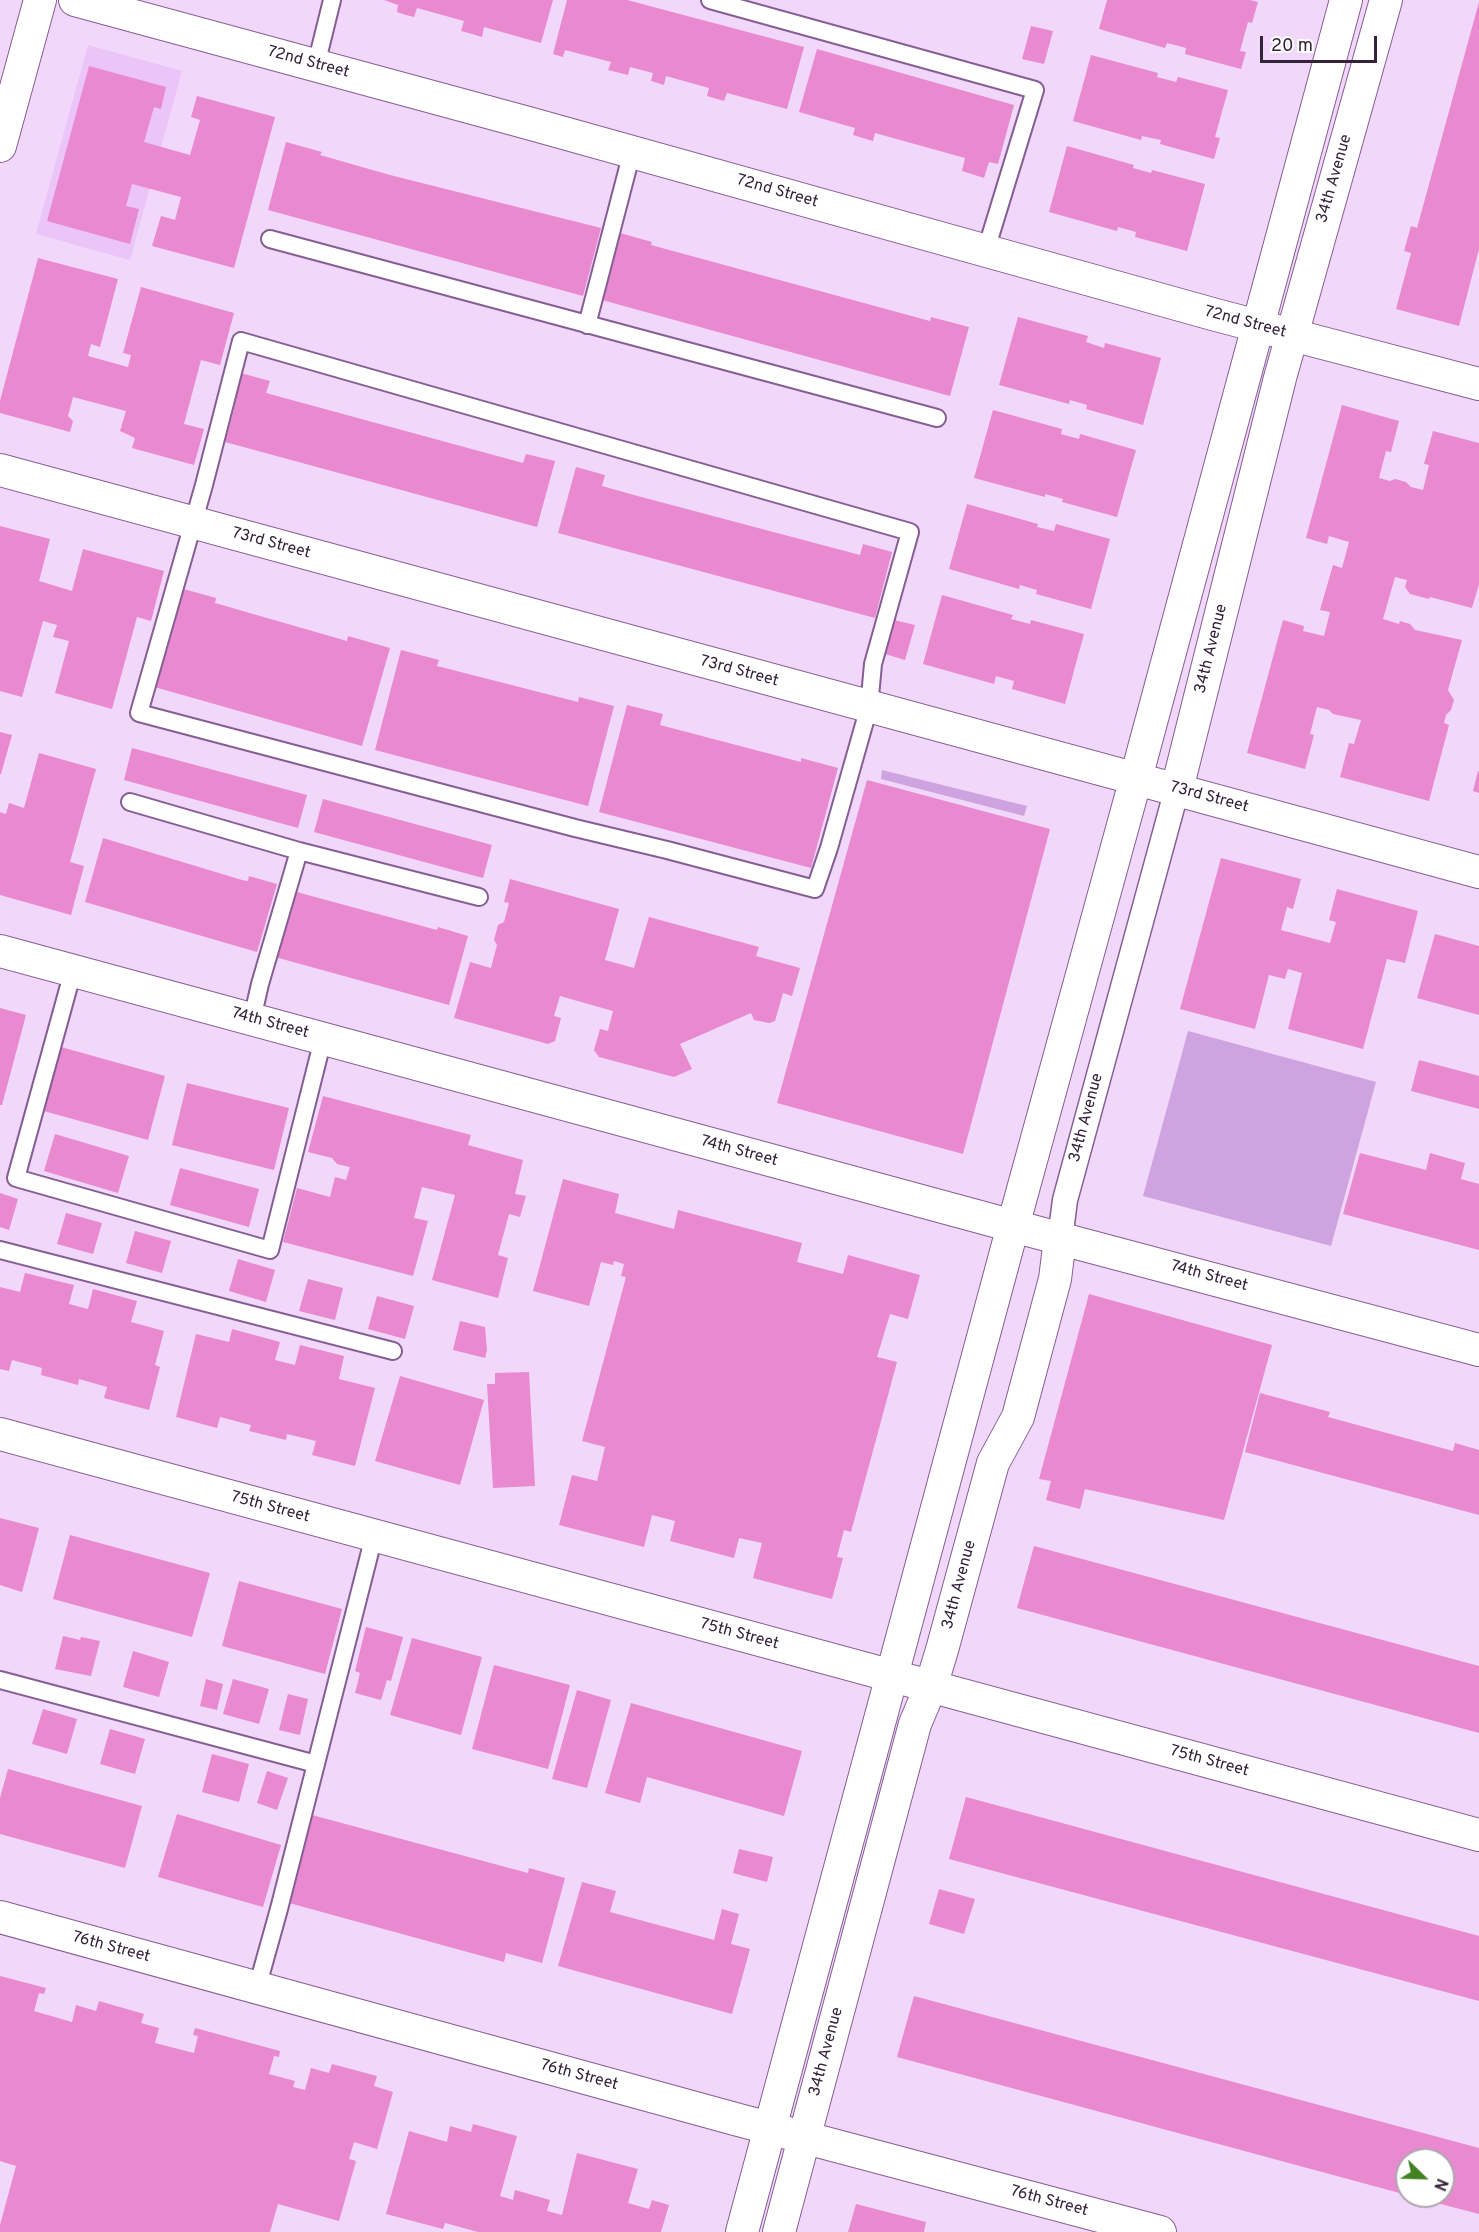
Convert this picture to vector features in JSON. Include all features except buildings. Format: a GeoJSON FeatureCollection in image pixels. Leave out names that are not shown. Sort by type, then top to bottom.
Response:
{"type":"FeatureCollection","features":[{"type":"Feature","properties":{"kind":"street"},"geometry":{"type":"LineString","coordinates":[[0,146],[40,0]]}},
{"type":"Feature","properties":{"kind":"street","name":"72nd Street"},"geometry":{"type":"LineString","coordinates":[[75,0],[1258,326],[1479,384]]}},
{"type":"Feature","properties":{"kind":"street"},"geometry":{"type":"LineString","coordinates":[[742,2232],[1012,1226],[1136,778],[1346,0]]}},
{"type":"Feature","properties":{"kind":"street","name":"34th Avenue"},"geometry":{"type":"LineString","coordinates":[[779,2232],[915,1724],[931,1686],[993,1463],[1018,1417],[1054,1279],[1065,1200],[1177,789],[1292,335],[1386,0]]}},
{"type":"Feature","properties":{"kind":"street","name":"73rd Street"},"geometry":{"type":"LineString","coordinates":[[0,470],[1479,872]]}},
{"type":"Feature","properties":{"kind":"street","name":"74th Street"},"geometry":{"type":"LineString","coordinates":[[0,951],[1060,1239],[1479,1350]]}},
{"type":"Feature","properties":{"kind":"street","name":"75th Street"},"geometry":{"type":"LineString","coordinates":[[0,1434],[1479,1835]]}},
{"type":"Feature","properties":{"kind":"street","name":"76th Street"},"geometry":{"type":"LineString","coordinates":[[0,1917],[1160,2232]]}},
{"type":"Feature","properties":{"kind":"lane"},"geometry":{"type":"LineString","coordinates":[[316,65],[332,0]]}},
{"type":"Feature","properties":{"kind":"lane"},"geometry":{"type":"LineString","coordinates":[[710,0],[1035,90],[986,250]]}},
{"type":"Feature","properties":{"kind":"lane"},"geometry":{"type":"LineString","coordinates":[[587,325],[632,152]]}},
{"type":"Feature","properties":{"kind":"lane"},"geometry":{"type":"LineString","coordinates":[[270,239],[937,418]]}},
{"type":"Feature","properties":{"kind":"lane"},"geometry":{"type":"LineString","coordinates":[[242,341],[910,532],[873,664],[869,707],[815,889],[139,713],[193,522],[242,341]]}},
{"type":"Feature","properties":{"kind":"lane"},"geometry":{"type":"LineString","coordinates":[[130,802],[299,851],[479,897]]}},
{"type":"Feature","properties":{"kind":"lane"},"geometry":{"type":"LineString","coordinates":[[252,1019],[299,851]]}},
{"type":"Feature","properties":{"kind":"lane"},"geometry":{"type":"LineString","coordinates":[[73,971],[16,1178],[270,1250],[323,1039]]}},
{"type":"Feature","properties":{"kind":"lane"},"geometry":{"type":"LineString","coordinates":[[0,1250],[393,1351]]}},
{"type":"Feature","properties":{"kind":"lane"},"geometry":{"type":"LineString","coordinates":[[257,1988],[374,1536]]}},
{"type":"Feature","properties":{"kind":"lane"},"geometry":{"type":"LineString","coordinates":[[0,1680],[316,1764]]}},
{"type":"Feature","properties":{"kind":"shaded area"},"geometry":{"type":"Polygon","coordinates":[[[88,45],[182,71],[130,260],[36,234],[88,45]]]}},
{"type":"Feature","properties":{"kind":"shaded area"},"geometry":{"type":"Polygon","coordinates":[[[882,770],[1027,806],[1024,816],[881,779],[882,770]]]}},
{"type":"Feature","properties":{"kind":"shaded area"},"geometry":{"type":"Polygon","coordinates":[[[1188,1031],[1376,1082],[1331,1246],[1143,1196],[1188,1031]]]}}]}
